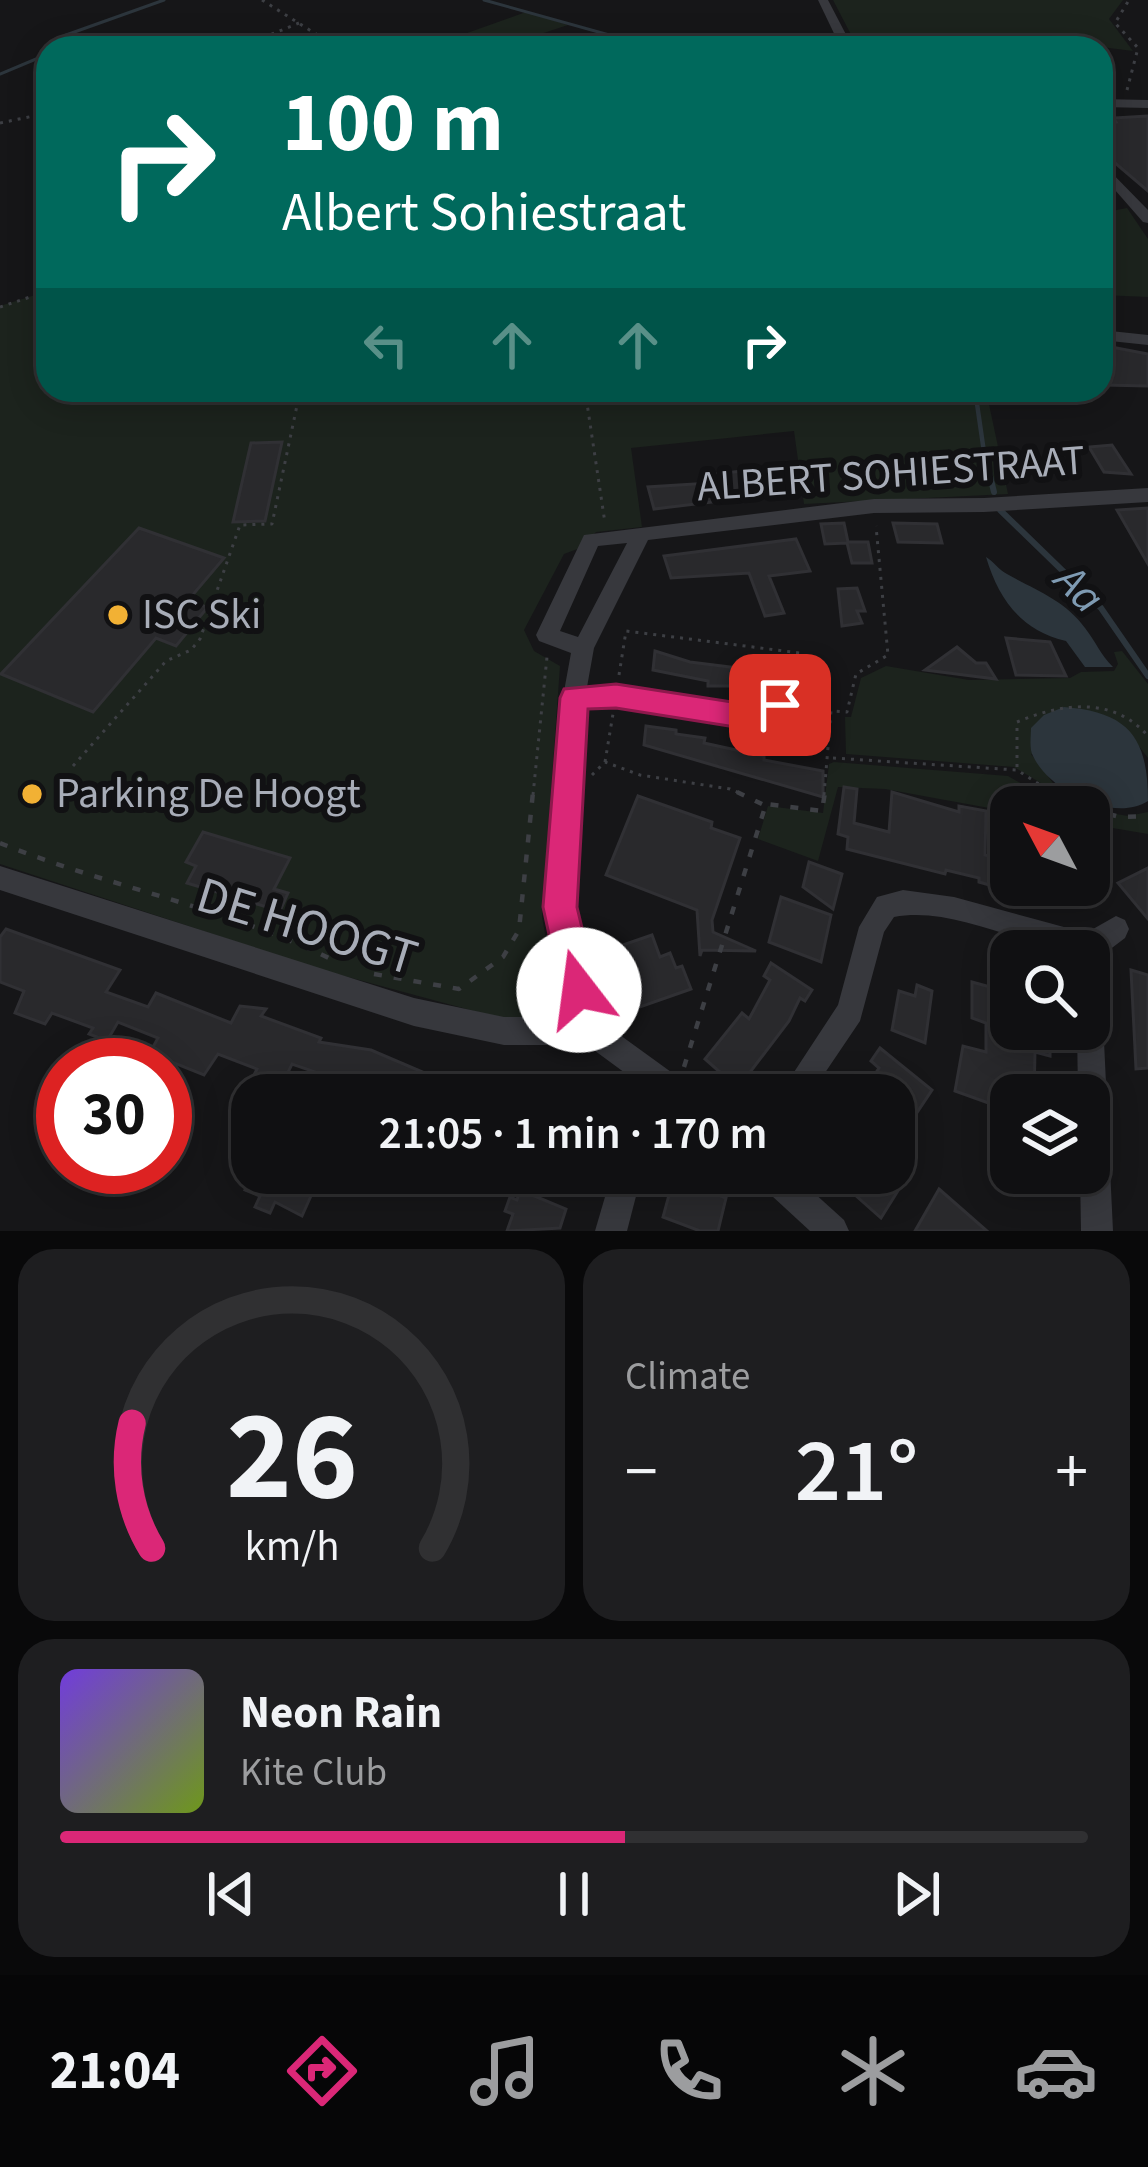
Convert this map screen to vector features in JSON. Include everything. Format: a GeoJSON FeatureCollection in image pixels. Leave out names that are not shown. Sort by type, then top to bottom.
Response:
{"type":"FeatureCollection","features":[{"type":"Feature","properties":{"kind":"street"},"geometry":{"type":"LineString","coordinates":[[824,0],[841,36]]}},
{"type":"Feature","properties":{"kind":"street"},"geometry":{"type":"LineString","coordinates":[[1113,103],[1148,104]]}},
{"type":"Feature","properties":{"kind":"street"},"geometry":{"type":"LineString","coordinates":[[1113,179],[1148,218]]}},
{"type":"Feature","properties":{"kind":"street"},"geometry":{"type":"LineString","coordinates":[[1113,336],[1148,340]]}},
{"type":"Feature","properties":{"kind":"street","name":"ALBERT SOHIESTRAAT"},"geometry":{"type":"LineString","coordinates":[[628,538],[874,506],[1148,495]]}},
{"type":"Feature","properties":{"kind":"street"},"geometry":{"type":"LineString","coordinates":[[583,648],[547,635],[548,628],[591,540],[628,538],[583,648],[574,698],[560,907],[567,950],[591,1031],[646,1074]]}},
{"type":"Feature","properties":{"kind":"street"},"geometry":{"type":"LineString","coordinates":[[574,698],[616,696],[760,719]]}},
{"type":"Feature","properties":{"kind":"street","name":"DE HOOGT"},"geometry":{"type":"LineString","coordinates":[[0,878],[414,1012],[504,1031],[591,1031]]}},
{"type":"Feature","properties":{"kind":"street"},"geometry":{"type":"LineString","coordinates":[[807,1074],[850,1011],[872,926],[886,906],[908,901],[1007,930]]}},
{"type":"Feature","properties":{"kind":"street"},"geometry":{"type":"LineString","coordinates":[[1110,934],[1116,928]]}},
{"type":"Feature","properties":{"kind":"street"},"geometry":{"type":"LineString","coordinates":[[1092,1050],[1097,1231]]}},
{"type":"Feature","properties":{"kind":"street"},"geometry":{"type":"LineString","coordinates":[[611,1231],[621,1194]]}},
{"type":"Feature","properties":{"kind":"street"},"geometry":{"type":"LineString","coordinates":[[793,1194],[833,1231]]}},
{"type":"Feature","properties":{"kind":"path"},"geometry":{"type":"LineString","coordinates":[[262,0],[320,36]]}},
{"type":"Feature","properties":{"kind":"path"},"geometry":{"type":"LineString","coordinates":[[1127,104],[1138,48],[1115,22],[1129,0]]}},
{"type":"Feature","properties":{"kind":"path"},"geometry":{"type":"LineString","coordinates":[[267,36],[301,22]]}},
{"type":"Feature","properties":{"kind":"path"},"geometry":{"type":"LineString","coordinates":[[0,123],[36,116]]}},
{"type":"Feature","properties":{"kind":"path"},"geometry":{"type":"LineString","coordinates":[[0,307],[36,295]]}},
{"type":"Feature","properties":{"kind":"path"},"geometry":{"type":"LineString","coordinates":[[73,766],[166,661],[191,650],[200,639],[239,525],[272,524],[298,402]]}},
{"type":"Feature","properties":{"kind":"path"},"geometry":{"type":"LineString","coordinates":[[587,402],[606,528],[628,538]]}},
{"type":"Feature","properties":{"kind":"path"},"geometry":{"type":"LineString","coordinates":[[605,763],[640,775],[730,788],[766,804],[822,811],[831,711],[847,712],[856,674],[888,656],[874,506]]}},
{"type":"Feature","properties":{"kind":"path"},"geometry":{"type":"LineString","coordinates":[[584,782],[605,763],[626,631],[800,652],[801,678],[813,679],[813,708]]}},
{"type":"Feature","properties":{"kind":"path"},"geometry":{"type":"LineString","coordinates":[[370,973],[459,989],[503,957],[519,930],[547,657],[583,648]]}},
{"type":"Feature","properties":{"kind":"path"},"geometry":{"type":"LineString","coordinates":[[1017,770],[1017,722],[1065,705],[1120,712],[1135,720],[1148,736]]}},
{"type":"Feature","properties":{"kind":"path"},"geometry":{"type":"LineString","coordinates":[[830,758],[1017,770],[1036,786]]}},
{"type":"Feature","properties":{"kind":"path"},"geometry":{"type":"LineString","coordinates":[[674,1074],[766,804]]}},
{"type":"Feature","properties":{"kind":"path"},"geometry":{"type":"LineString","coordinates":[[1110,814],[1148,816]]}},
{"type":"Feature","properties":{"kind":"path"},"geometry":{"type":"LineString","coordinates":[[0,843],[46,863],[275,931],[340,964]]}},
{"type":"Feature","properties":{"kind":"shaded area"},"geometry":{"type":"Polygon","coordinates":[[[833,0],[1123,0],[1109,19],[1133,51],[1113,48],[1113,36],[852,36],[833,0]]]}},
{"type":"Feature","properties":{"kind":"shaded area"},"geometry":{"type":"Polygon","coordinates":[[[526,12],[568,25],[535,36],[459,36],[526,12]]]}},
{"type":"Feature","properties":{"kind":"shaded area"},"geometry":{"type":"Polygon","coordinates":[[[1127,208],[1148,239],[1148,297],[1113,296],[1113,211],[1127,208]]]}},
{"type":"Feature","properties":{"kind":"shaded area"},"geometry":{"type":"Polygon","coordinates":[[[36,295],[36,402],[989,402],[1008,494],[804,504],[794,431],[631,448],[642,527],[596,532],[580,548],[564,554],[524,630],[534,651],[560,666],[542,917],[553,979],[566,993],[568,1013],[552,1024],[511,1021],[322,970],[0,864],[0,306],[36,295]]]}},
{"type":"Feature","properties":{"kind":"shaded area"},"geometry":{"type":"Polygon","coordinates":[[[986,557],[1068,610],[1113,667],[1085,667],[1066,641],[1024,621],[1005,600],[986,557]]]}},
{"type":"Feature","properties":{"kind":"shaded area"},"geometry":{"type":"Polygon","coordinates":[[[1122,651],[1148,684],[1148,758],[1128,732],[1031,754],[1053,783],[1044,785],[1014,767],[846,754],[845,717],[851,717],[861,678],[886,666],[969,680],[1070,678],[1081,672],[1114,671],[1118,664],[1114,652],[1122,651]]]}},
{"type":"Feature","properties":{"kind":"shaded area"},"geometry":{"type":"Polygon","coordinates":[[[1064,707],[1120,723],[1139,745],[1148,801],[1134,807],[1110,807],[1110,786],[1060,786],[1053,781],[1041,769],[1031,746],[1031,728],[1044,715],[1064,707]]]}},
{"type":"Feature","properties":{"kind":"shaded area"},"geometry":{"type":"Polygon","coordinates":[[[829,764],[1008,776],[1026,786],[990,786],[990,808],[885,789],[838,787],[818,861],[758,839],[768,806],[823,813],[829,764]]]}},
{"type":"Feature","properties":{"kind":"shaded area"},"geometry":{"type":"Polygon","coordinates":[[[1148,812],[1148,834],[1110,828],[1110,813],[1148,812]]]}},
{"type":"Feature","properties":{"kind":"building"},"geometry":{"type":"Polygon","coordinates":[[[1148,116],[1148,191],[1113,161],[1113,118],[1148,116]]]}},
{"type":"Feature","properties":{"kind":"building"},"geometry":{"type":"Polygon","coordinates":[[[1113,347],[1148,354],[1148,386],[1113,385],[1113,347]]]}},
{"type":"Feature","properties":{"kind":"building"},"geometry":{"type":"Polygon","coordinates":[[[282,442],[265,521],[233,522],[251,443],[282,442]]]}},
{"type":"Feature","properties":{"kind":"building"},"geometry":{"type":"Polygon","coordinates":[[[1112,445],[1131,474],[1104,472],[1089,447],[1112,445]]]}},
{"type":"Feature","properties":{"kind":"building"},"geometry":{"type":"Polygon","coordinates":[[[769,471],[778,494],[654,509],[648,487],[711,483],[708,475],[769,471]]]}},
{"type":"Feature","properties":{"kind":"building"},"geometry":{"type":"Polygon","coordinates":[[[1148,508],[1148,564],[1117,510],[1148,508]]]}},
{"type":"Feature","properties":{"kind":"building"},"geometry":{"type":"Polygon","coordinates":[[[844,523],[848,542],[868,542],[872,563],[852,563],[847,543],[825,544],[821,524],[844,523]]]}},
{"type":"Feature","properties":{"kind":"building"},"geometry":{"type":"Polygon","coordinates":[[[893,523],[937,524],[942,543],[898,542],[893,523]]]}},
{"type":"Feature","properties":{"kind":"building"},"geometry":{"type":"Polygon","coordinates":[[[139,528],[224,558],[190,598],[207,608],[176,646],[156,638],[93,712],[1,674],[139,528]]]}},
{"type":"Feature","properties":{"kind":"building"},"geometry":{"type":"Polygon","coordinates":[[[796,539],[810,571],[769,576],[784,613],[765,616],[749,573],[671,578],[664,556],[796,539]]]}},
{"type":"Feature","properties":{"kind":"building"},"geometry":{"type":"Polygon","coordinates":[[[857,588],[865,611],[857,611],[862,623],[842,626],[838,589],[857,588]]]}},
{"type":"Feature","properties":{"kind":"building"},"geometry":{"type":"Polygon","coordinates":[[[1006,638],[1050,642],[1066,676],[1016,675],[1006,638]]]}},
{"type":"Feature","properties":{"kind":"building"},"geometry":{"type":"Polygon","coordinates":[[[957,647],[976,663],[986,663],[996,679],[925,670],[957,647]]]}},
{"type":"Feature","properties":{"kind":"building"},"geometry":{"type":"Polygon","coordinates":[[[655,651],[690,662],[738,668],[738,661],[755,664],[754,686],[708,686],[708,681],[653,670],[655,651]]]}},
{"type":"Feature","properties":{"kind":"building"},"geometry":{"type":"Polygon","coordinates":[[[646,726],[705,738],[704,743],[764,756],[764,760],[823,771],[823,797],[644,745],[646,726]]]}},
{"type":"Feature","properties":{"kind":"building"},"geometry":{"type":"Polygon","coordinates":[[[844,787],[857,789],[854,823],[889,832],[892,792],[959,812],[959,806],[986,811],[990,885],[979,878],[847,849],[848,837],[838,834],[844,787]]]}},
{"type":"Feature","properties":{"kind":"building"},"geometry":{"type":"Polygon","coordinates":[[[638,796],[712,822],[711,828],[740,838],[712,920],[713,932],[756,951],[702,950],[700,956],[697,910],[606,875],[638,796]]]}},
{"type":"Feature","properties":{"kind":"building"},"geometry":{"type":"Polygon","coordinates":[[[203,832],[290,858],[274,889],[288,893],[280,911],[187,883],[196,866],[186,862],[203,832]]]}},
{"type":"Feature","properties":{"kind":"building"},"geometry":{"type":"Polygon","coordinates":[[[809,862],[842,874],[833,909],[803,887],[809,862]]]}},
{"type":"Feature","properties":{"kind":"building"},"geometry":{"type":"Polygon","coordinates":[[[1148,868],[1148,919],[1118,883],[1148,868]]]}},
{"type":"Feature","properties":{"kind":"building"},"geometry":{"type":"Polygon","coordinates":[[[781,897],[831,915],[821,962],[769,942],[781,897]]]}},
{"type":"Feature","properties":{"kind":"building"},"geometry":{"type":"Polygon","coordinates":[[[6,929],[120,970],[106,992],[148,1007],[156,993],[231,1023],[240,1006],[266,1009],[261,1016],[321,1038],[319,1042],[371,1050],[427,1074],[321,1074],[292,1064],[287,1074],[254,1074],[257,1069],[218,1054],[204,1075],[192,1070],[192,1038],[158,1038],[118,1022],[109,1038],[99,1038],[89,1034],[93,1028],[52,1013],[45,1024],[15,1013],[24,991],[0,982],[0,937],[6,929]]]}},
{"type":"Feature","properties":{"kind":"building"},"geometry":{"type":"Polygon","coordinates":[[[652,935],[660,957],[670,953],[676,968],[682,966],[691,989],[640,1007],[611,949],[652,935]]]}},
{"type":"Feature","properties":{"kind":"building"},"geometry":{"type":"Polygon","coordinates":[[[771,963],[812,990],[805,1001],[800,998],[789,1021],[749,1074],[722,1074],[705,1059],[742,1013],[749,1019],[770,980],[764,976],[771,963]]]}},
{"type":"Feature","properties":{"kind":"building"},"geometry":{"type":"Polygon","coordinates":[[[1131,970],[1148,975],[1148,1068],[1136,1069],[1131,970]]]}},
{"type":"Feature","properties":{"kind":"building"},"geometry":{"type":"Polygon","coordinates":[[[972,982],[990,987],[990,1050],[1050,1050],[1050,1056],[1035,1052],[1034,1074],[990,1074],[990,1104],[955,1091],[963,1046],[986,1052],[986,1023],[972,1018],[972,982]]]}},
{"type":"Feature","properties":{"kind":"building"},"geometry":{"type":"Polygon","coordinates":[[[917,985],[932,991],[925,1043],[892,1030],[899,991],[915,996],[917,985]]]}},
{"type":"Feature","properties":{"kind":"building"},"geometry":{"type":"Polygon","coordinates":[[[880,1048],[912,1074],[875,1074],[879,1068],[871,1061],[880,1048]]]}},
{"type":"Feature","properties":{"kind":"building"},"geometry":{"type":"Polygon","coordinates":[[[915,1076],[932,1090],[915,1116],[915,1076]]]}},
{"type":"Feature","properties":{"kind":"building"},"geometry":{"type":"Polygon","coordinates":[[[939,1189],[987,1231],[915,1231],[939,1189]]]}},
{"type":"Feature","properties":{"kind":"building"},"geometry":{"type":"Polygon","coordinates":[[[255,1194],[312,1194],[302,1216],[275,1202],[270,1213],[255,1207],[260,1196],[255,1194]]]}},
{"type":"Feature","properties":{"kind":"building"},"geometry":{"type":"Polygon","coordinates":[[[519,1194],[530,1194],[566,1209],[560,1228],[507,1231],[513,1214],[505,1211],[510,1197],[517,1200],[519,1194]]]}},
{"type":"Feature","properties":{"kind":"building"},"geometry":{"type":"Polygon","coordinates":[[[669,1194],[726,1198],[718,1231],[700,1231],[663,1217],[669,1194]]]}},
{"type":"Feature","properties":{"kind":"building"},"geometry":{"type":"Polygon","coordinates":[[[854,1194],[896,1194],[881,1218],[854,1194]]]}},
{"type":"Feature","properties":{"kind":"waterway"},"geometry":{"type":"LineString","coordinates":[[65,36],[164,0]]}},
{"type":"Feature","properties":{"kind":"waterway","name":"Aa"},"geometry":{"type":"LineString","coordinates":[[484,0],[613,36]]}},
{"type":"Feature","properties":{"kind":"waterway"},"geometry":{"type":"LineString","coordinates":[[0,74],[36,59]]}},
{"type":"Feature","properties":{"kind":"waterway","name":"Aa"},"geometry":{"type":"LineString","coordinates":[[977,402],[985,459]]}},
{"type":"Feature","properties":{"kind":"waterway","name":"Aa"},"geometry":{"type":"LineString","coordinates":[[985,456],[994,492]]}},
{"type":"Feature","properties":{"kind":"waterway","name":"Aa"},"geometry":{"type":"LineString","coordinates":[[1000,510],[1101,608],[1148,676]]}},
{"type":"Feature","properties":{"kind":"place","name":"ISC Ski"},"geometry":{"type":"Point","coordinates":[118,615]}},
{"type":"Feature","properties":{"kind":"place","name":"Parking De Hoogt"},"geometry":{"type":"Point","coordinates":[32,794]}},
{"type":"Feature","properties":{"kind":"route"},"geometry":{"type":"LineString","coordinates":[[579,990],[560,907],[574,698],[616,696],[702,706],[712,714],[760,719],[764,710],[780,705]]}}]}
